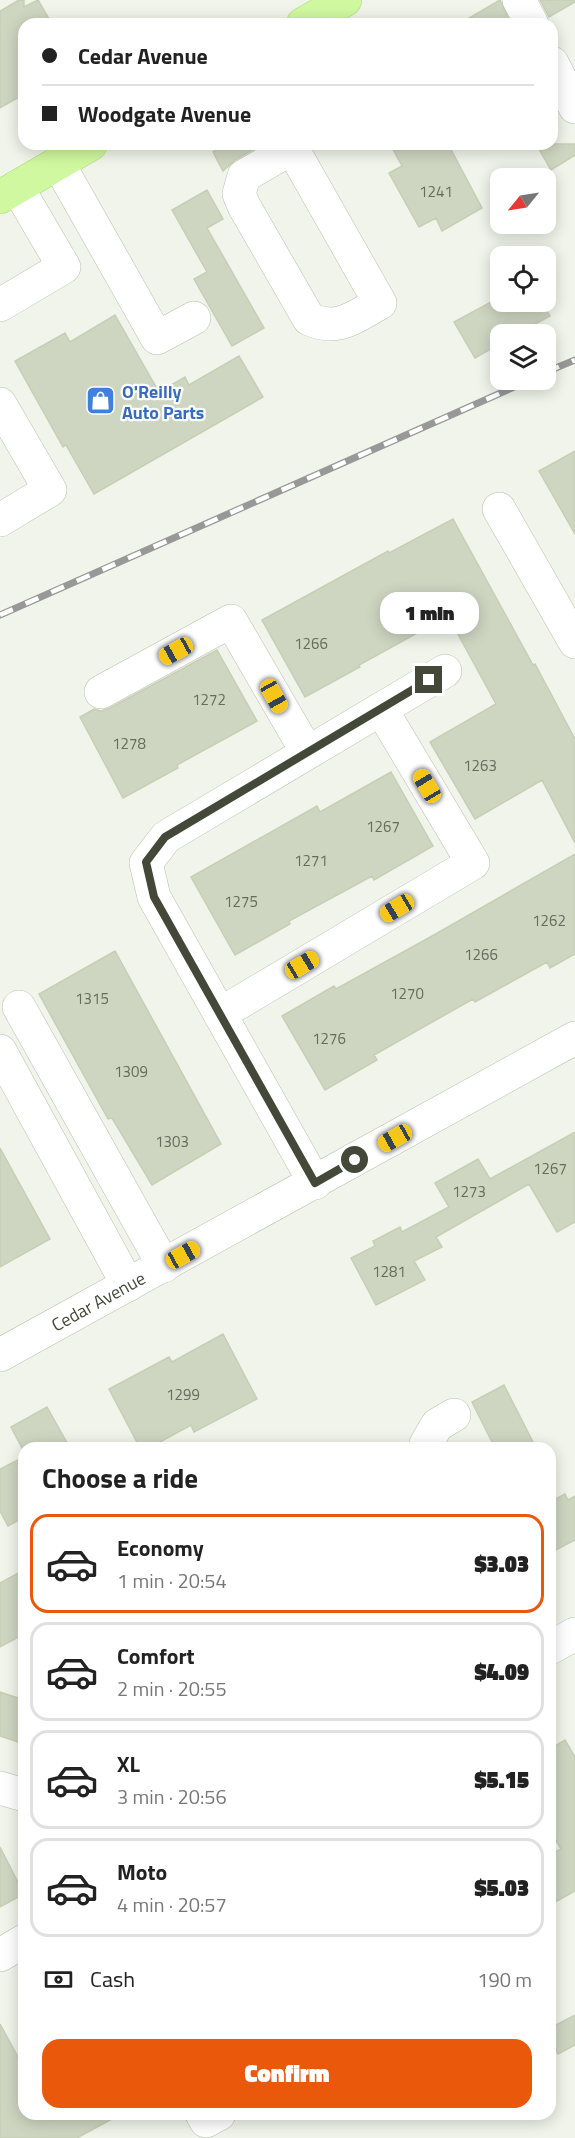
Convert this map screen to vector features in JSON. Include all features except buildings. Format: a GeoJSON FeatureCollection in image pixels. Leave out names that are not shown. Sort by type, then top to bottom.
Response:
{"type":"FeatureCollection","features":[{"type":"Feature","properties":{"kind":"main road"},"geometry":{"type":"LineString","coordinates":[[314,18],[345,0]]}},
{"type":"Feature","properties":{"kind":"main road"},"geometry":{"type":"LineString","coordinates":[[8,192],[81,150]]}},
{"type":"Feature","properties":{"kind":"street"},"geometry":{"type":"LineString","coordinates":[[519,0],[529,18]]}},
{"type":"Feature","properties":{"kind":"street"},"geometry":{"type":"LineString","coordinates":[[558,63],[575,62]]}},
{"type":"Feature","properties":{"kind":"street"},"geometry":{"type":"LineString","coordinates":[[558,74],[575,107]]}},
{"type":"Feature","properties":{"kind":"street"},"geometry":{"type":"LineString","coordinates":[[285,150],[244,176],[239,194],[309,319],[323,325],[344,323],[380,303],[293,150]]}},
{"type":"Feature","properties":{"kind":"street"},"geometry":{"type":"LineString","coordinates":[[58,163],[157,338],[194,318]]}},
{"type":"Feature","properties":{"kind":"street"},"geometry":{"type":"LineString","coordinates":[[0,304],[64,267],[8,192]]}},
{"type":"Feature","properties":{"kind":"street"},"geometry":{"type":"LineString","coordinates":[[0,404],[50,490],[0,520]]}},
{"type":"Feature","properties":{"kind":"street"},"geometry":{"type":"LineString","coordinates":[[499,509],[575,642]]}},
{"type":"Feature","properties":{"kind":"street"},"geometry":{"type":"LineString","coordinates":[[102,693],[231,621],[307,752]]}},
{"type":"Feature","properties":{"kind":"street"},"geometry":{"type":"LineString","coordinates":[[315,1183],[154,897],[146,862],[165,837],[445,671]]}},
{"type":"Feature","properties":{"kind":"street"},"geometry":{"type":"LineString","coordinates":[[220,1014],[473,863],[381,709]]}},
{"type":"Feature","properties":{"kind":"street"},"geometry":{"type":"LineString","coordinates":[[19,1008],[164,1266]]}},
{"type":"Feature","properties":{"kind":"street","name":"Cedar Avenue"},"geometry":{"type":"LineString","coordinates":[[0,1355],[575,1038]]}},
{"type":"Feature","properties":{"kind":"street"},"geometry":{"type":"LineString","coordinates":[[0,1052],[128,1285]]}},
{"type":"Feature","properties":{"kind":"street"},"geometry":{"type":"LineString","coordinates":[[427,1442],[437,1425],[454,1415]]}},
{"type":"Feature","properties":{"kind":"street"},"geometry":{"type":"LineString","coordinates":[[556,1645],[575,1634]]}},
{"type":"Feature","properties":{"kind":"street"},"geometry":{"type":"LineString","coordinates":[[0,1788],[18,1793]]}},
{"type":"Feature","properties":{"kind":"street"},"geometry":{"type":"LineString","coordinates":[[0,1955],[18,1944]]}},
{"type":"Feature","properties":{"kind":"railway"},"geometry":{"type":"LineString","coordinates":[[556,368],[575,360]]}},
{"type":"Feature","properties":{"kind":"railway"},"geometry":{"type":"LineString","coordinates":[[0,615],[507,390]]}},
{"type":"Feature","properties":{"kind":"place","name":"O'Reilly Auto Parts"},"geometry":{"type":"Point","coordinates":[101,401]}},
{"type":"Feature","properties":{"kind":"route"},"geometry":{"type":"LineString","coordinates":[[355,1160],[315,1183],[154,897],[146,862],[165,837],[429,680]]}}]}
